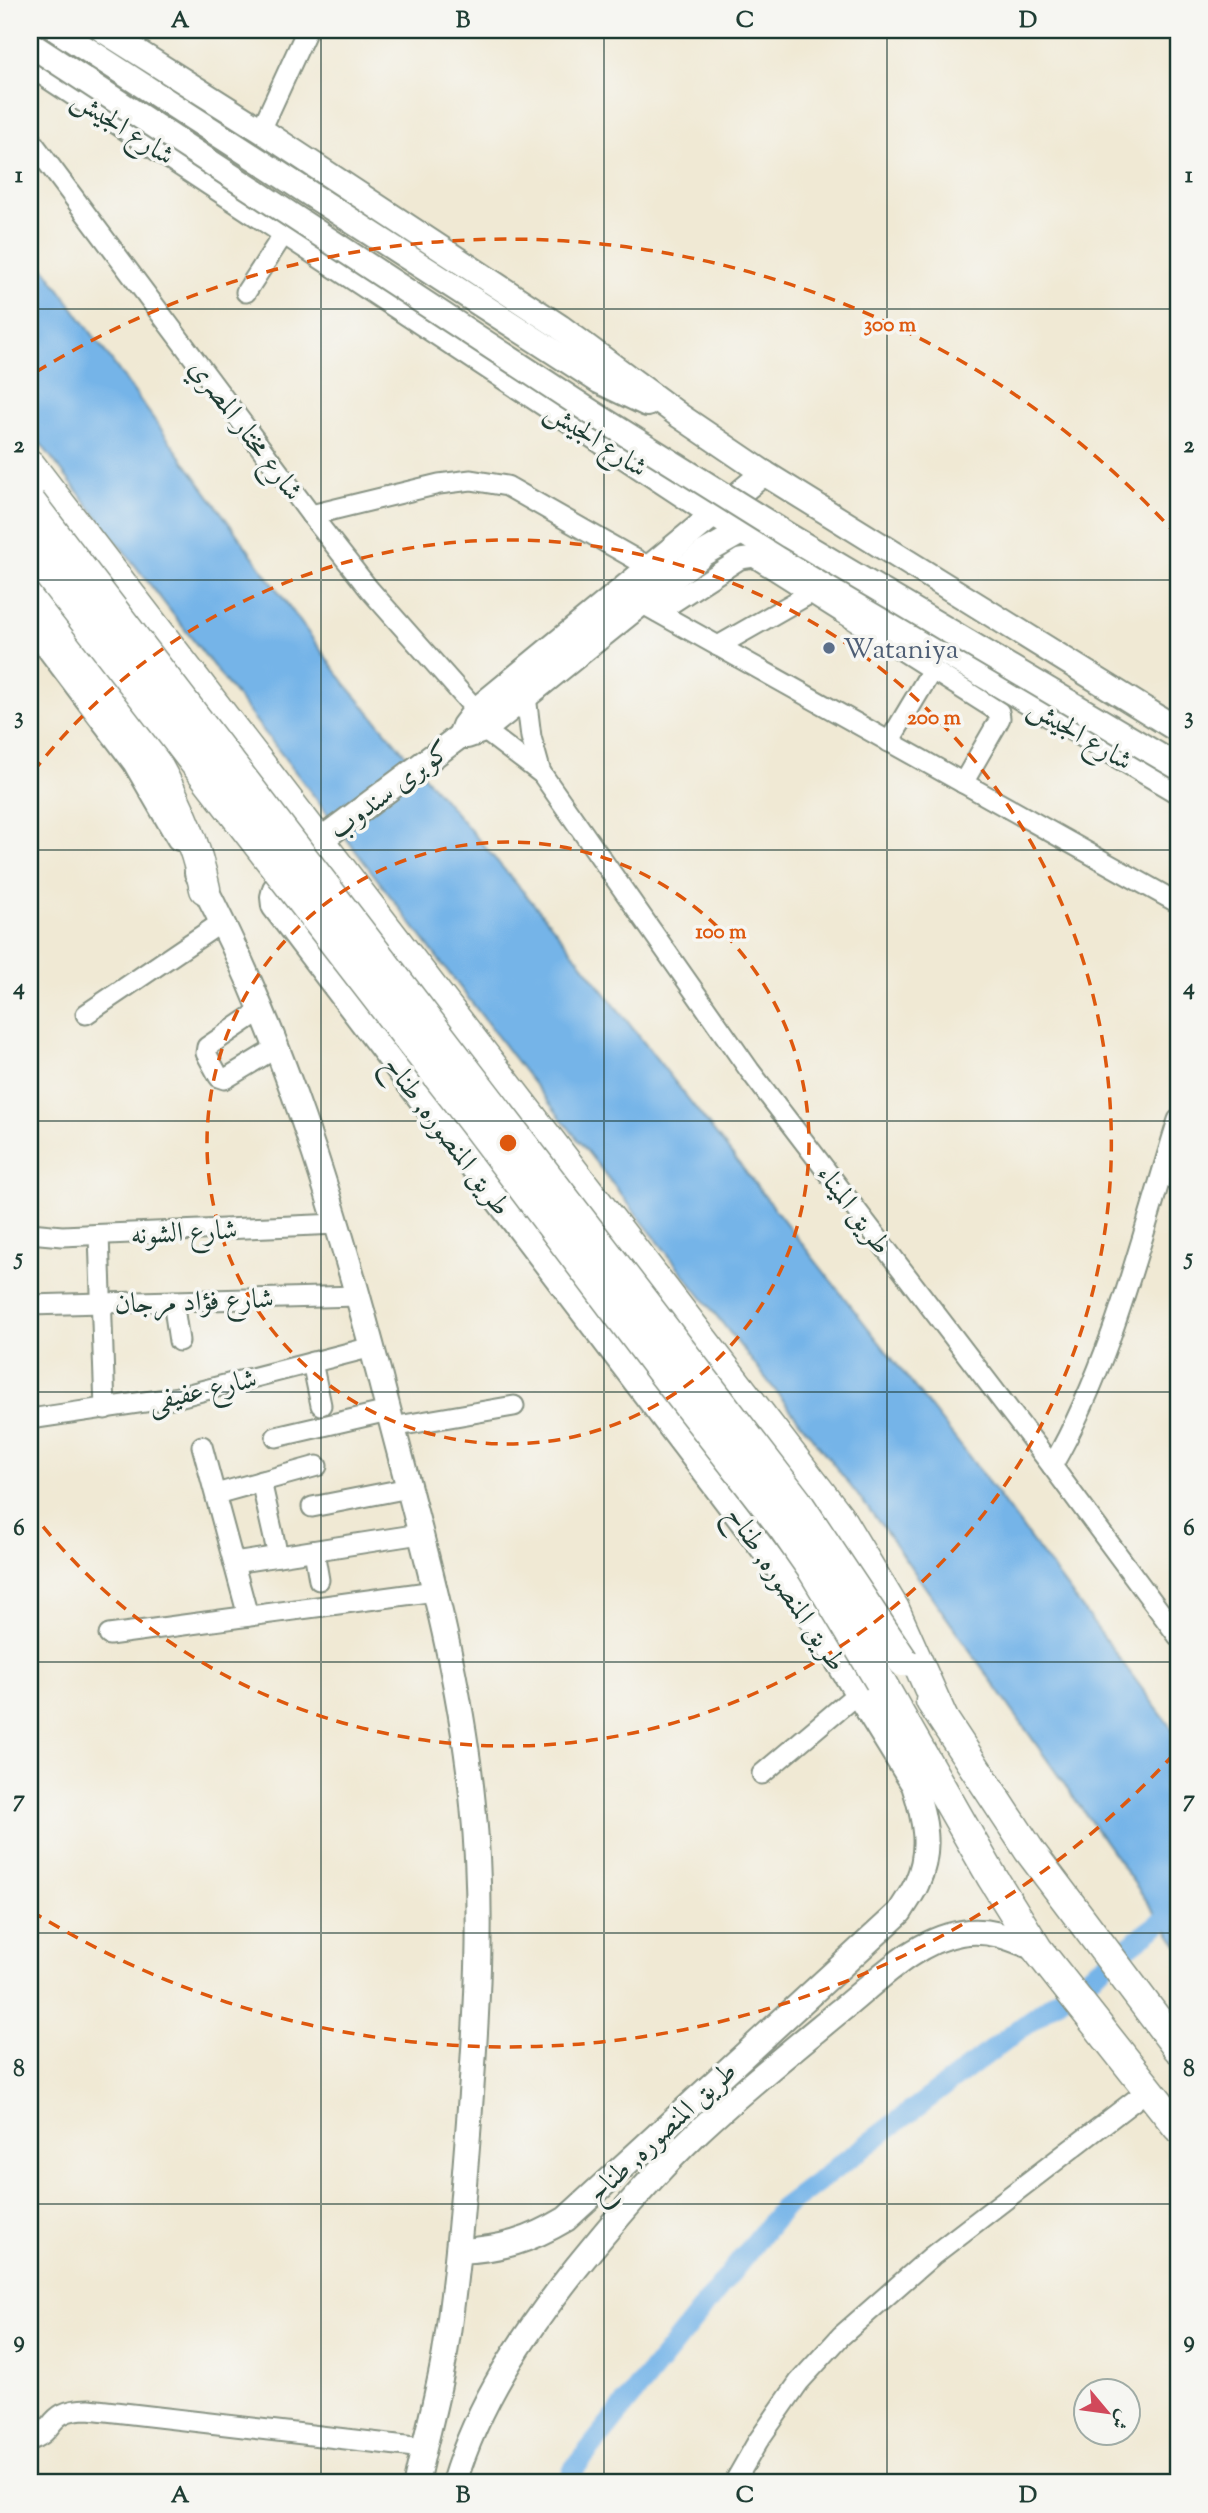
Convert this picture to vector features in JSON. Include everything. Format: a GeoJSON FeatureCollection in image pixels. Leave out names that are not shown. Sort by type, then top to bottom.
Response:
{"type":"FeatureCollection","features":[{"type":"Feature","properties":{"kind":"highway"},"geometry":{"type":"LineString","coordinates":[[30,465],[326,835],[838,1516],[894,1609],[942,1717]]}},
{"type":"Feature","properties":{"kind":"highway"},"geometry":{"type":"LineString","coordinates":[[30,502],[797,1502],[1029,1850],[1178,2048]]}},
{"type":"Feature","properties":{"kind":"highway"},"geometry":{"type":"LineString","coordinates":[[30,550],[783,1527],[813,1570],[869,1687],[1040,1952],[1178,2127]]}},
{"type":"Feature","properties":{"kind":"highway"},"geometry":{"type":"LineString","coordinates":[[30,589],[43,623],[134,727],[149,750],[190,833],[205,889]]}},
{"type":"Feature","properties":{"kind":"main road"},"geometry":{"type":"LineString","coordinates":[[57,30],[600,381],[632,398],[680,416]]}},
{"type":"Feature","properties":{"kind":"main road","name":"شارع الجيش"},"geometry":{"type":"LineString","coordinates":[[103,30],[261,130],[560,327],[680,416],[764,473],[1178,730]]}},
{"type":"Feature","properties":{"kind":"main road"},"geometry":{"type":"LineString","coordinates":[[30,44],[627,435],[789,536],[1178,767]]}},
{"type":"Feature","properties":{"kind":"main road","name":"شارع الجيش"},"geometry":{"type":"LineString","coordinates":[[30,64],[712,514],[1178,791]]}},
{"type":"Feature","properties":{"kind":"main road"},"geometry":{"type":"LineString","coordinates":[[473,726],[660,569],[712,514],[764,473]]}},
{"type":"Feature","properties":{"kind":"main road"},"geometry":{"type":"LineString","coordinates":[[30,526],[273,833],[282,840],[291,842],[326,835]]}},
{"type":"Feature","properties":{"kind":"main road"},"geometry":{"type":"LineString","coordinates":[[660,569],[704,553],[741,532]]}},
{"type":"Feature","properties":{"kind":"main road"},"geometry":{"type":"LineString","coordinates":[[473,726],[526,696],[651,608],[660,569]]}},
{"type":"Feature","properties":{"kind":"main road","name":"كوبرى سندوب"},"geometry":{"type":"LineString","coordinates":[[326,835],[473,726]]}},
{"type":"Feature","properties":{"kind":"main road","name":"طريق المنصوره, طناح"},"geometry":{"type":"LineString","coordinates":[[326,835],[287,873],[275,889],[273,897],[278,913],[758,1539],[811,1616],[869,1687],[914,1786],[925,1817],[926,1851],[918,1883],[900,1912],[877,1934],[566,2219],[542,2234],[515,2244],[488,2250],[459,2251]]}},
{"type":"Feature","properties":{"kind":"main road"},"geometry":{"type":"LineString","coordinates":[[205,889],[261,1010],[338,1224],[435,1591],[464,1737],[473,1804],[478,1873],[478,2010],[459,2251],[444,2358],[416,2483]]}},
{"type":"Feature","properties":{"kind":"main road"},"geometry":{"type":"LineString","coordinates":[[454,2483],[461,2458],[483,2407],[510,2358],[542,2312],[605,2232],[637,2194],[698,2131],[774,2064],[888,1972],[937,1940],[960,1933],[987,1931],[1000,1933],[1040,1952]]}},
{"type":"Feature","properties":{"kind":"main road"},"geometry":{"type":"LineString","coordinates":[[680,2113],[698,2131]]}},
{"type":"Feature","properties":{"kind":"street"},"geometry":{"type":"LineString","coordinates":[[261,130],[307,30]]}},
{"type":"Feature","properties":{"kind":"street","name":"شارع مختار المصري"},"geometry":{"type":"LineString","coordinates":[[30,139],[311,515],[473,726]]}},
{"type":"Feature","properties":{"kind":"street"},"geometry":{"type":"LineString","coordinates":[[246,292],[285,232]]}},
{"type":"Feature","properties":{"kind":"street"},"geometry":{"type":"LineString","coordinates":[[311,515],[439,484],[471,480],[507,486],[660,569]]}},
{"type":"Feature","properties":{"kind":"street"},"geometry":{"type":"LineString","coordinates":[[651,608],[747,557],[754,557],[999,712],[998,724],[963,783]]}},
{"type":"Feature","properties":{"kind":"street"},"geometry":{"type":"LineString","coordinates":[[718,646],[811,593]]}},
{"type":"Feature","properties":{"kind":"street"},"geometry":{"type":"LineString","coordinates":[[651,608],[1178,903]]}},
{"type":"Feature","properties":{"kind":"street"},"geometry":{"type":"LineString","coordinates":[[889,742],[932,670]]}},
{"type":"Feature","properties":{"kind":"street","name":"طريق الميناء"},"geometry":{"type":"LineString","coordinates":[[526,696],[531,737],[541,775]]}},
{"type":"Feature","properties":{"kind":"street","name":"طريق الميناء"},"geometry":{"type":"LineString","coordinates":[[473,726],[541,775],[750,1070],[1178,1636]]}},
{"type":"Feature","properties":{"kind":"street"},"geometry":{"type":"LineString","coordinates":[[86,1014],[222,922]]}},
{"type":"Feature","properties":{"kind":"street"},"geometry":{"type":"LineString","coordinates":[[261,1010],[207,1047],[206,1053],[219,1077],[225,1079],[276,1048]]}},
{"type":"Feature","properties":{"kind":"street"},"geometry":{"type":"LineString","coordinates":[[1052,1466],[1083,1407],[1105,1353],[1178,1120]]}},
{"type":"Feature","properties":{"kind":"street","name":"شارع الشونه"},"geometry":{"type":"LineString","coordinates":[[30,1233],[44,1236],[99,1235],[338,1224]]}},
{"type":"Feature","properties":{"kind":"street"},"geometry":{"type":"LineString","coordinates":[[99,1235],[105,1409]]}},
{"type":"Feature","properties":{"kind":"street","name":"شارع فؤاد مرجان"},"geometry":{"type":"LineString","coordinates":[[30,1305],[358,1296]]}},
{"type":"Feature","properties":{"kind":"street"},"geometry":{"type":"LineString","coordinates":[[173,1301],[179,1341]]}},
{"type":"Feature","properties":{"kind":"street","name":"شارع عفيفى"},"geometry":{"type":"LineString","coordinates":[[30,1419],[178,1397],[372,1347]]}},
{"type":"Feature","properties":{"kind":"street"},"geometry":{"type":"LineString","coordinates":[[312,1363],[321,1405]]}},
{"type":"Feature","properties":{"kind":"street"},"geometry":{"type":"LineString","coordinates":[[276,1437],[390,1419],[514,1406]]}},
{"type":"Feature","properties":{"kind":"street"},"geometry":{"type":"LineString","coordinates":[[202,1446],[248,1616]]}},
{"type":"Feature","properties":{"kind":"street"},"geometry":{"type":"LineString","coordinates":[[216,1494],[317,1466]]}},
{"type":"Feature","properties":{"kind":"street"},"geometry":{"type":"LineString","coordinates":[[261,1481],[278,1556]]}},
{"type":"Feature","properties":{"kind":"street"},"geometry":{"type":"LineString","coordinates":[[312,1507],[409,1488]]}},
{"type":"Feature","properties":{"kind":"street"},"geometry":{"type":"LineString","coordinates":[[234,1563],[421,1534]]}},
{"type":"Feature","properties":{"kind":"street"},"geometry":{"type":"LineString","coordinates":[[314,1550],[319,1580]]}},
{"type":"Feature","properties":{"kind":"street"},"geometry":{"type":"LineString","coordinates":[[109,1636],[435,1591]]}},
{"type":"Feature","properties":{"kind":"street"},"geometry":{"type":"LineString","coordinates":[[762,1774],[869,1687]]}},
{"type":"Feature","properties":{"kind":"street"},"geometry":{"type":"LineString","coordinates":[[734,2483],[758,2441],[799,2382],[841,2336],[932,2256],[1148,2090]]}},
{"type":"Feature","properties":{"kind":"street"},"geometry":{"type":"LineString","coordinates":[[30,2440],[40,2436],[60,2413],[68,2409],[89,2409],[423,2448]]}},
{"type":"Feature","properties":{"kind":"water"},"geometry":{"type":"Polygon","coordinates":[[[30,248],[346,685],[550,923],[971,1459],[1178,1737],[1178,1945],[882,1526],[527,1075],[30,430],[30,248]]]}},
{"type":"Feature","properties":{"kind":"waterway"},"geometry":{"type":"LineString","coordinates":[[569,2483],[573,2470],[782,2209],[1161,1922]]}},
{"type":"Feature","properties":{"kind":"place","name":"Wataniya"},"geometry":{"type":"Point","coordinates":[829,648]}}]}
